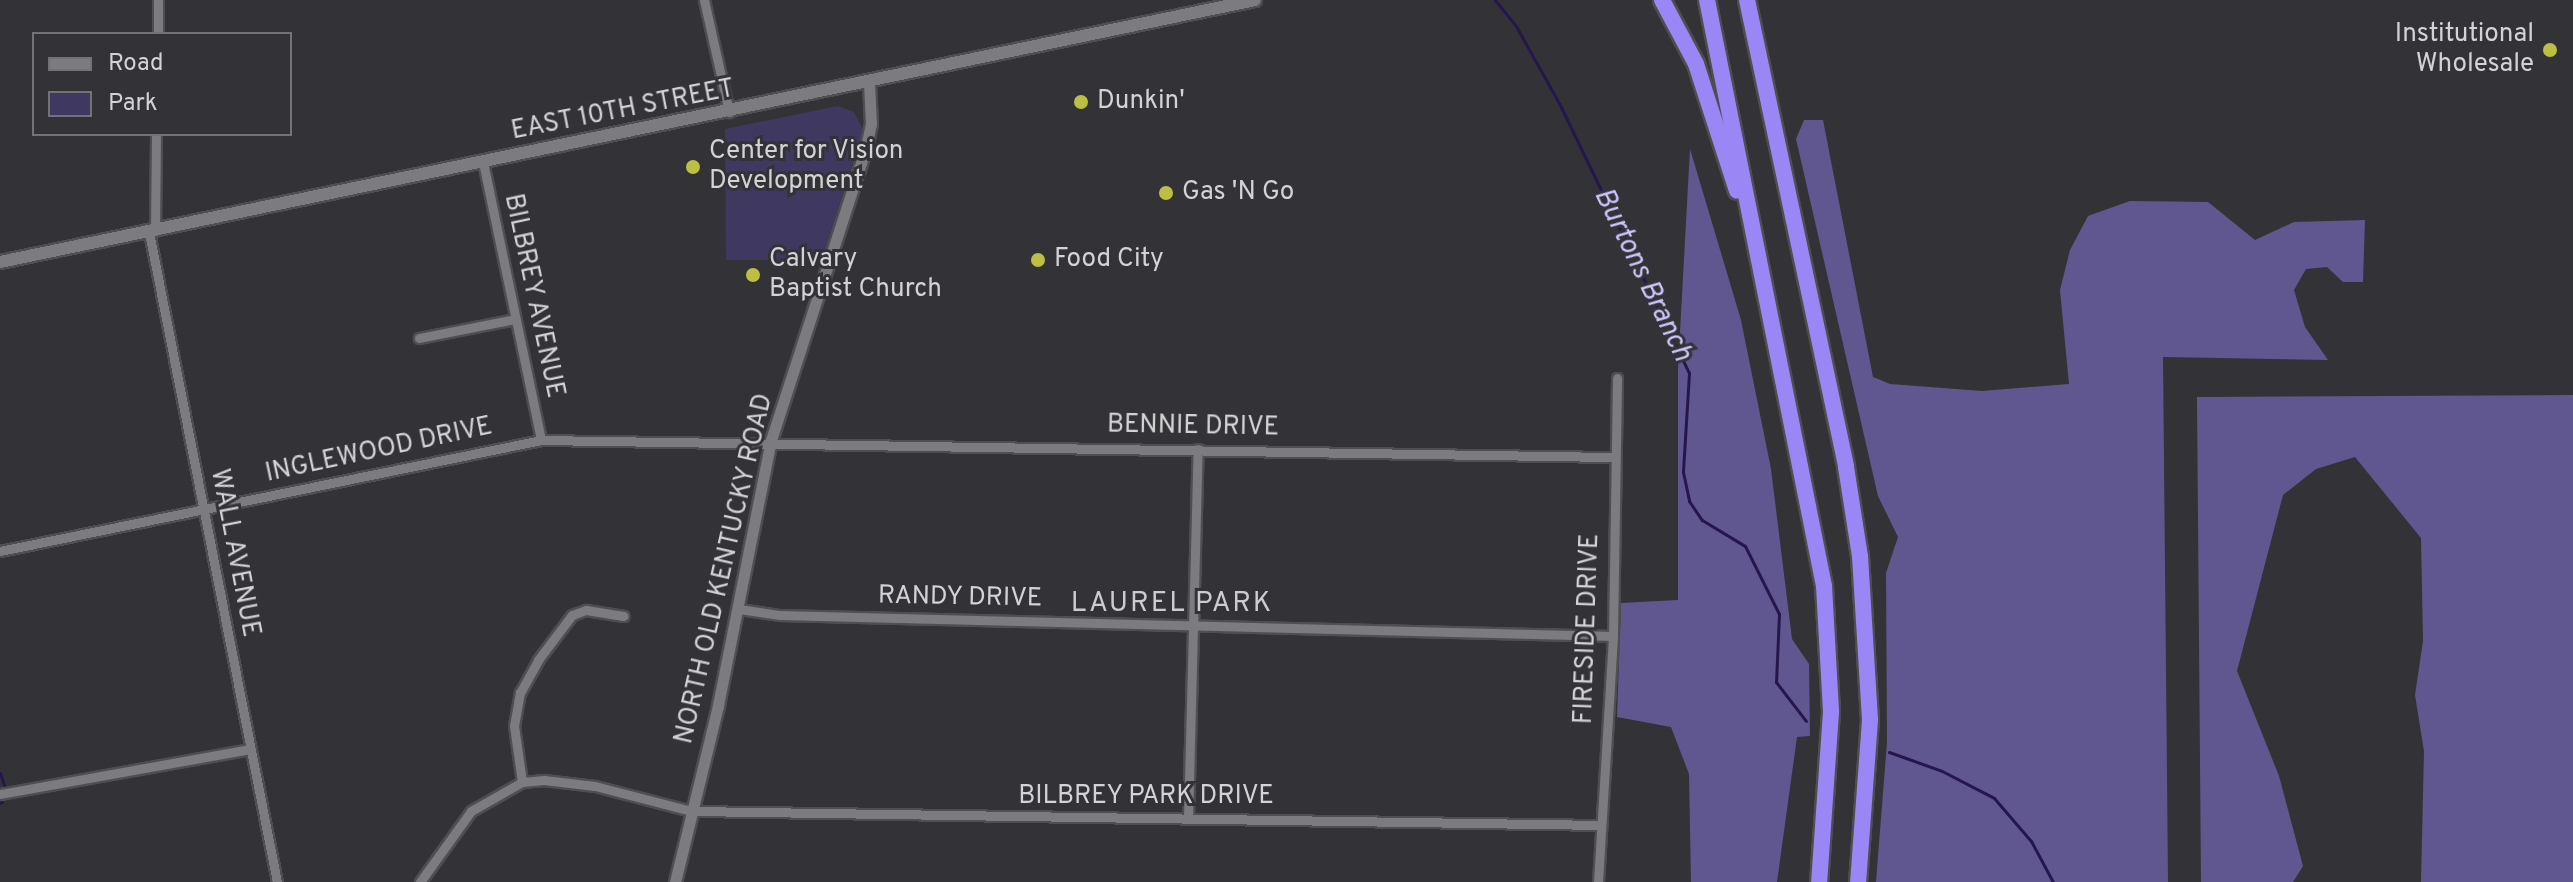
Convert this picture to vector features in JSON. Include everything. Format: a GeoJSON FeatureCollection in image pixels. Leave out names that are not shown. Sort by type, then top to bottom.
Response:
{"type":"FeatureCollection","features":[{"type":"Feature","properties":{"kind":"highway"},"geometry":{"type":"LineString","coordinates":[[1662,0],[1712,109],[1765,278]]}},
{"type":"Feature","properties":{"kind":"highway"},"geometry":{"type":"LineString","coordinates":[[1707,0],[1765,278],[1824,586],[1831,712],[1819,882]]}},
{"type":"Feature","properties":{"kind":"highway"},"geometry":{"type":"LineString","coordinates":[[1747,0],[1860,556],[1870,720],[1858,882]]}},
{"type":"Feature","properties":{"kind":"highway"},"geometry":{"type":"LineString","coordinates":[[1754,0],[1777,145]]}},
{"type":"Feature","properties":{"kind":"main road","name":"EAST 10TH STREET"},"geometry":{"type":"LineString","coordinates":[[0,262],[1255,0]]}},
{"type":"Feature","properties":{"kind":"street"},"geometry":{"type":"LineString","coordinates":[[158,0],[158,32]]}},
{"type":"Feature","properties":{"kind":"street"},"geometry":{"type":"LineString","coordinates":[[704,0],[729,112]]}},
{"type":"Feature","properties":{"kind":"street","name":"NORTH OLD KENTUCKY ROAD"},"geometry":{"type":"LineString","coordinates":[[675,882],[739,609],[771,440],[866,147],[871,124],[869,83]]}},
{"type":"Feature","properties":{"kind":"street","name":"WALL AVENUE"},"geometry":{"type":"LineString","coordinates":[[156,136],[152,232],[202,509],[277,882]]}},
{"type":"Feature","properties":{"kind":"street","name":"BILBREY AVENUE"},"geometry":{"type":"LineString","coordinates":[[483,162],[541,440]]}},
{"type":"Feature","properties":{"kind":"street"},"geometry":{"type":"LineString","coordinates":[[419,338],[515,319]]}},
{"type":"Feature","properties":{"kind":"street","name":"FIRESIDE DRIVE"},"geometry":{"type":"LineString","coordinates":[[1598,882],[1613,636],[1617,378]]}},
{"type":"Feature","properties":{"kind":"street","name":"INGLEWOOD DRIVE"},"geometry":{"type":"LineString","coordinates":[[0,551],[541,440],[771,440]]}},
{"type":"Feature","properties":{"kind":"street","name":"BENNIE DRIVE"},"geometry":{"type":"LineString","coordinates":[[771,440],[1614,457]]}},
{"type":"Feature","properties":{"kind":"street"},"geometry":{"type":"LineString","coordinates":[[1188,819],[1198,449]]}},
{"type":"Feature","properties":{"kind":"street","name":"RANDY DRIVE"},"geometry":{"type":"LineString","coordinates":[[739,609],[795,616],[1613,636]]}},
{"type":"Feature","properties":{"kind":"street"},"geometry":{"type":"LineString","coordinates":[[420,882],[471,811],[522,782],[514,726],[520,693],[538,660],[572,615],[586,610],[624,616]]}},
{"type":"Feature","properties":{"kind":"street"},"geometry":{"type":"LineString","coordinates":[[0,794],[250,749]]}},
{"type":"Feature","properties":{"kind":"street","name":"BILBREY PARK DRIVE"},"geometry":{"type":"LineString","coordinates":[[522,782],[595,786],[692,811],[1600,825]]}},
{"type":"Feature","properties":{"kind":"green space"},"geometry":{"type":"Polygon","coordinates":[[[838,106],[854,112],[863,130],[822,260],[726,260],[725,129],[838,106]]]}},
{"type":"Feature","properties":{"kind":"shaded area"},"geometry":{"type":"Polygon","coordinates":[[[1804,120],[1823,120],[1873,377],[1890,384],[1982,391],[2069,384],[2060,290],[2070,250],[2088,216],[2130,201],[2208,202],[2255,240],[2294,222],[2365,220],[2363,282],[2343,282],[2327,267],[2306,269],[2294,290],[2305,327],[2328,360],[2163,357],[2168,882],[1876,882],[1887,742],[1886,573],[1898,537],[1878,496],[1796,139],[1804,120]]]}},
{"type":"Feature","properties":{"kind":"shaded area"},"geometry":{"type":"Polygon","coordinates":[[[1690,149],[1741,320],[1771,469],[1792,639],[1809,664],[1810,736],[1797,737],[1777,882],[1691,882],[1689,774],[1671,727],[1617,717],[1621,603],[1678,600],[1678,369],[1690,149]]]}},
{"type":"Feature","properties":{"kind":"shaded area"},"geometry":{"type":"Polygon","coordinates":[[[2573,395],[2573,882],[2421,882],[2424,751],[2415,695],[2423,641],[2421,538],[2355,457],[2316,469],[2283,495],[2237,671],[2279,776],[2303,866],[2293,882],[2201,882],[2197,397],[2573,395]]]}},
{"type":"Feature","properties":{"kind":"waterway","name":"Burtons Branch"},"geometry":{"type":"LineString","coordinates":[[1495,0],[1516,26],[1561,107],[1689,373],[1683,472],[1689,501],[1702,520],[1745,546],[1779,614],[1776,682],[1806,721]]}},
{"type":"Feature","properties":{"kind":"waterway","name":"Burtons Branch"},"geometry":{"type":"LineString","coordinates":[[1889,752],[1942,771],[1994,798],[2031,841],[2053,882]]}},
{"type":"Feature","properties":{"kind":"waterway"},"geometry":{"type":"LineString","coordinates":[[0,773],[4,785]]}},
{"type":"Feature","properties":{"kind":"place","name":"Institutional Wholesale"},"geometry":{"type":"Point","coordinates":[2550,50]}},
{"type":"Feature","properties":{"kind":"place","name":"Dunkin'"},"geometry":{"type":"Point","coordinates":[1081,102]}},
{"type":"Feature","properties":{"kind":"place","name":"Center for Vision Development"},"geometry":{"type":"Point","coordinates":[693,167]}},
{"type":"Feature","properties":{"kind":"place","name":"Gas 'N Go"},"geometry":{"type":"Point","coordinates":[1166,193]}},
{"type":"Feature","properties":{"kind":"place","name":"Food City"},"geometry":{"type":"Point","coordinates":[1038,260]}},
{"type":"Feature","properties":{"kind":"place","name":"Calvary Baptist Church"},"geometry":{"type":"Point","coordinates":[753,275]}},
{"type":"Feature","properties":{"kind":"district","name":"LAUREL PARK"},"geometry":{"type":"Point","coordinates":[1172,604]}}]}
